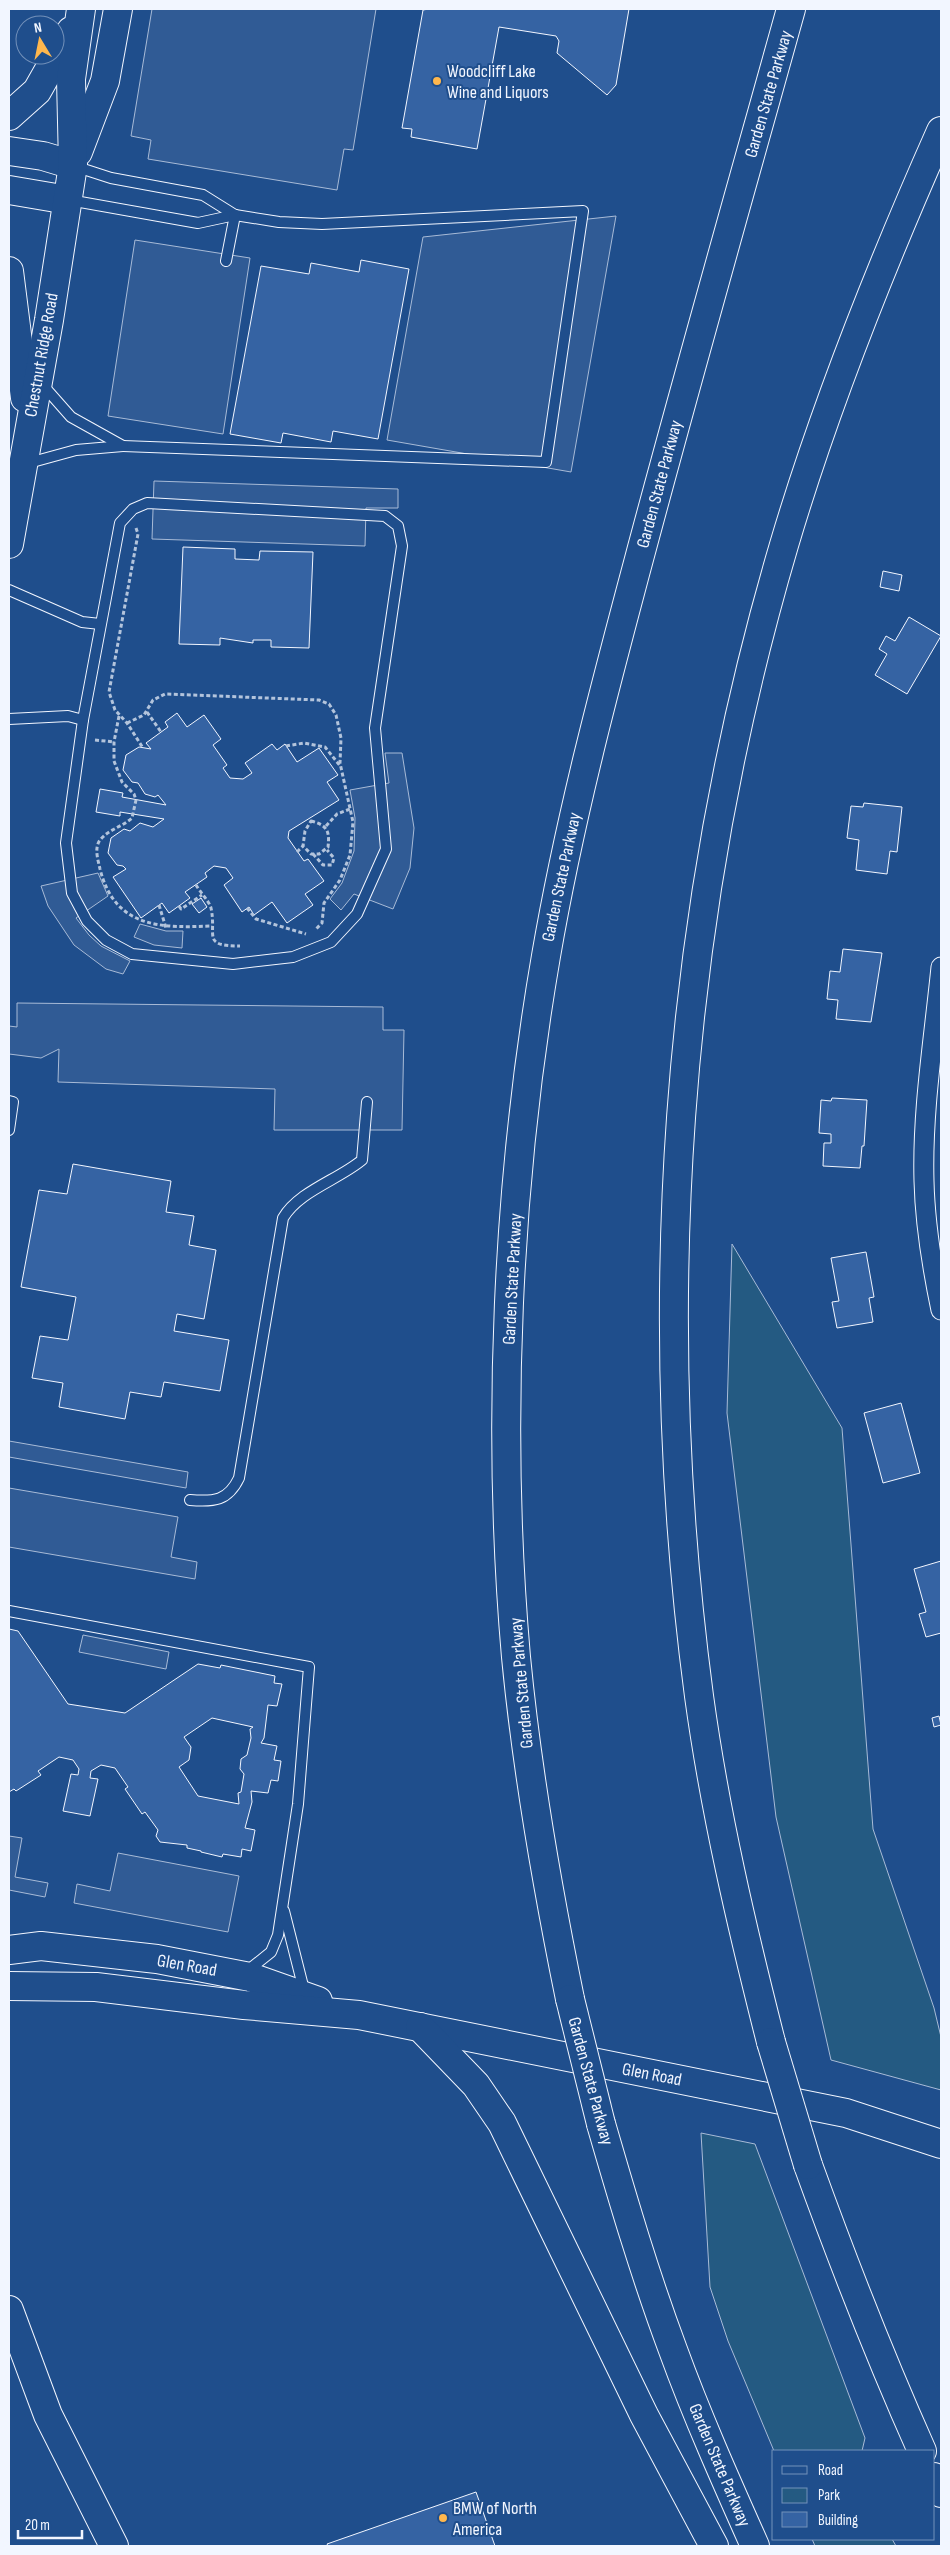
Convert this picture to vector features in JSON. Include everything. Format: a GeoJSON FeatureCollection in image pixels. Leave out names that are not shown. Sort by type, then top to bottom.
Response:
{"type":"FeatureCollection","features":[{"type":"Feature","properties":{"kind":"main road","name":"Chestnut Ridge Road"},"geometry":{"type":"LineString","coordinates":[[73,166],[105,81],[118,9]]}},
{"type":"Feature","properties":{"kind":"main road","name":"Garden State Parkway"},"geometry":{"type":"LineString","coordinates":[[755,2546],[715,2458],[672,2349],[634,2236],[601,2124],[570,1999],[547,1887],[529,1770],[516,1655],[510,1539],[507,1420],[509,1305],[517,1189],[529,1072],[545,956],[594,728],[664,466],[792,9]]}},
{"type":"Feature","properties":{"kind":"main road","name":"Chestnut Ridge Road"},"geometry":{"type":"LineString","coordinates":[[9,544],[73,166],[71,79],[80,13]]}},
{"type":"Feature","properties":{"kind":"main road"},"geometry":{"type":"LineString","coordinates":[[9,116],[37,92],[80,13]]}},
{"type":"Feature","properties":{"kind":"main road"},"geometry":{"type":"LineString","coordinates":[[922,2450],[890,2380],[846,2273],[808,2164],[771,2042],[742,1927],[718,1813],[699,1698],[686,1585],[677,1468],[673,1350],[674,1236],[680,1119],[691,1005],[706,889],[727,774],[753,662],[784,546],[818,438],[857,330],[941,131]]}},
{"type":"Feature","properties":{"kind":"main road"},"geometry":{"type":"LineString","coordinates":[[9,151],[43,156],[73,166]]}},
{"type":"Feature","properties":{"kind":"main road"},"geometry":{"type":"LineString","coordinates":[[9,190],[68,200]]}},
{"type":"Feature","properties":{"kind":"main road"},"geometry":{"type":"LineString","coordinates":[[9,271],[14,299],[28,428]]}},
{"type":"Feature","properties":{"kind":"main road"},"geometry":{"type":"LineString","coordinates":[[9,1942],[41,1946]]}},
{"type":"Feature","properties":{"kind":"main road","name":"Glen Road"},"geometry":{"type":"LineString","coordinates":[[9,1950],[41,1946],[157,1960],[242,1975],[359,2015]]}},
{"type":"Feature","properties":{"kind":"main road","name":"Glen Road"},"geometry":{"type":"LineString","coordinates":[[9,1986],[96,1987],[244,2005],[359,2015],[846,2113],[899,2128],[941,2144]]}},
{"type":"Feature","properties":{"kind":"main road"},"geometry":{"type":"LineString","coordinates":[[420,2027],[476,2085],[502,2123],[644,2415],[714,2546]]}},
{"type":"Feature","properties":{"kind":"main road"},"geometry":{"type":"LineString","coordinates":[[9,2310],[48,2415],[114,2546]]}},
{"type":"Feature","properties":{"kind":"main road"},"geometry":{"type":"LineString","coordinates":[[9,2356],[48,2415]]}},
{"type":"Feature","properties":{"kind":"main road"},"geometry":{"type":"LineString","coordinates":[[935,2479],[941,2493]]}},
{"type":"Feature","properties":{"kind":"street"},"geometry":{"type":"LineString","coordinates":[[941,967],[924,1141],[924,1181],[931,1258],[941,1310]]}},
{"type":"Feature","properties":{"kind":"lane"},"geometry":{"type":"LineString","coordinates":[[73,166],[111,178],[203,195],[235,215]]}},
{"type":"Feature","properties":{"kind":"lane"},"geometry":{"type":"LineString","coordinates":[[22,465],[76,450],[123,446],[546,462],[583,211],[322,224],[279,222],[235,215],[198,223],[68,200]]}},
{"type":"Feature","properties":{"kind":"lane"},"geometry":{"type":"LineString","coordinates":[[226,261],[235,215]]}},
{"type":"Feature","properties":{"kind":"lane"},"geometry":{"type":"LineString","coordinates":[[37,379],[72,417],[123,446]]}},
{"type":"Feature","properties":{"kind":"lane"},"geometry":{"type":"LineString","coordinates":[[147,503],[384,516],[398,526],[402,546],[375,728],[386,849],[357,914],[331,942],[293,956],[233,964],[132,954],[106,940],[87,921],[72,893],[66,842],[83,720],[100,624],[120,523],[130,513],[147,503]]}},
{"type":"Feature","properties":{"kind":"lane"},"geometry":{"type":"LineString","coordinates":[[9,590],[82,622],[100,624]]}},
{"type":"Feature","properties":{"kind":"lane"},"geometry":{"type":"LineString","coordinates":[[9,719],[68,716],[83,720]]}},
{"type":"Feature","properties":{"kind":"lane"},"geometry":{"type":"LineString","coordinates":[[9,1101],[13,1102],[9,1130]]}},
{"type":"Feature","properties":{"kind":"lane"},"geometry":{"type":"LineString","coordinates":[[190,1500],[205,1501],[222,1498],[233,1491],[239,1478],[283,1218],[294,1203],[347,1172],[362,1160],[367,1102]]}},
{"type":"Feature","properties":{"kind":"lane"},"geometry":{"type":"LineString","coordinates":[[9,1611],[309,1667],[298,1804],[278,1935],[271,1952],[242,1975]]}},
{"type":"Feature","properties":{"kind":"lane"},"geometry":{"type":"LineString","coordinates":[[283,1910],[305,1998]]}},
{"type":"Feature","properties":{"kind":"path"},"geometry":{"type":"LineString","coordinates":[[130,513],[138,534],[109,692],[111,703],[143,748]]}},
{"type":"Feature","properties":{"kind":"path"},"geometry":{"type":"LineString","coordinates":[[127,723],[147,712],[155,699],[168,694],[322,701],[331,706],[336,715],[341,738],[341,767],[350,809],[352,830],[350,855],[340,880],[324,902],[322,924],[319,928],[298,938]]}},
{"type":"Feature","properties":{"kind":"path"},"geometry":{"type":"LineString","coordinates":[[147,712],[161,732]]}},
{"type":"Feature","properties":{"kind":"path"},"geometry":{"type":"LineString","coordinates":[[119,716],[114,742],[114,761],[122,782],[134,794],[134,814],[129,821],[116,826],[101,839],[97,846],[98,861],[104,880],[120,906],[134,918],[166,928],[212,926]]}},
{"type":"Feature","properties":{"kind":"path"},"geometry":{"type":"LineString","coordinates":[[286,746],[299,743],[320,745],[330,751],[341,767]]}},
{"type":"Feature","properties":{"kind":"path"},"geometry":{"type":"LineString","coordinates":[[326,826],[337,814],[350,809]]}},
{"type":"Feature","properties":{"kind":"path"},"geometry":{"type":"LineString","coordinates":[[297,852],[303,846],[305,831],[310,819],[326,826]]}},
{"type":"Feature","properties":{"kind":"path"},"geometry":{"type":"LineString","coordinates":[[326,826],[329,839],[327,850]]}},
{"type":"Feature","properties":{"kind":"path"},"geometry":{"type":"LineString","coordinates":[[303,846],[323,865],[330,866],[334,863],[334,858],[327,850]]}},
{"type":"Feature","properties":{"kind":"path"},"geometry":{"type":"LineString","coordinates":[[313,854],[319,854],[327,850]]}},
{"type":"Feature","properties":{"kind":"path"},"geometry":{"type":"LineString","coordinates":[[196,885],[210,907],[213,937],[220,945],[242,946]]}},
{"type":"Feature","properties":{"kind":"path"},"geometry":{"type":"LineString","coordinates":[[179,906],[181,909],[202,894]]}},
{"type":"Feature","properties":{"kind":"path"},"geometry":{"type":"LineString","coordinates":[[159,905],[166,928]]}},
{"type":"Feature","properties":{"kind":"path"},"geometry":{"type":"LineString","coordinates":[[248,908],[256,919],[306,934]]}},
{"type":"Feature","properties":{"kind":"green space"},"geometry":{"type":"Polygon","coordinates":[[[732,1244],[842,1428],[873,1829],[934,2008],[941,2037],[941,2090],[831,2060],[776,1817],[727,1413],[732,1244]]]}},
{"type":"Feature","properties":{"kind":"green space"},"geometry":{"type":"Polygon","coordinates":[[[701,2133],[755,2144],[865,2438],[862,2450],[774,2450],[728,2341],[710,2287],[701,2133]]]}},
{"type":"Feature","properties":{"kind":"green space"},"geometry":{"type":"Polygon","coordinates":[[[812,2540],[893,2540],[896,2546],[815,2546],[812,2540]]]}},
{"type":"Feature","properties":{"kind":"shaded area"},"geometry":{"type":"Polygon","coordinates":[[[152,9],[376,9],[353,150],[344,149],[337,190],[148,159],[151,140],[131,136],[152,9]]]}},
{"type":"Feature","properties":{"kind":"shaded area"},"geometry":{"type":"Polygon","coordinates":[[[616,216],[571,472],[387,440],[423,237],[616,216]]]}},
{"type":"Feature","properties":{"kind":"shaded area"},"geometry":{"type":"Polygon","coordinates":[[[135,240],[250,258],[223,434],[108,416],[135,240]]]}},
{"type":"Feature","properties":{"kind":"shaded area"},"geometry":{"type":"Polygon","coordinates":[[[154,481],[398,489],[398,508],[366,508],[365,546],[152,539],[154,481]]]}},
{"type":"Feature","properties":{"kind":"shaded area"},"geometry":{"type":"Polygon","coordinates":[[[385,753],[402,753],[414,828],[410,868],[393,909],[354,894],[341,910],[330,899],[342,883],[354,851],[355,818],[350,790],[389,783],[385,753]]]}},
{"type":"Feature","properties":{"kind":"shaded area"},"geometry":{"type":"Polygon","coordinates":[[[98,873],[108,896],[76,918],[89,935],[101,946],[130,961],[123,974],[106,969],[74,945],[48,906],[41,886],[98,873]]]}},
{"type":"Feature","properties":{"kind":"shaded area"},"geometry":{"type":"Polygon","coordinates":[[[140,924],[166,931],[183,931],[182,948],[154,945],[134,937],[140,924]]]}},
{"type":"Feature","properties":{"kind":"shaded area"},"geometry":{"type":"Polygon","coordinates":[[[17,1003],[383,1007],[383,1030],[404,1030],[402,1130],[274,1130],[275,1089],[58,1082],[59,1049],[41,1058],[9,1054],[9,1026],[17,1027],[17,1003]]]}},
{"type":"Feature","properties":{"kind":"shaded area"},"geometry":{"type":"Polygon","coordinates":[[[9,1441],[188,1472],[186,1488],[9,1457],[9,1441]]]}},
{"type":"Feature","properties":{"kind":"shaded area"},"geometry":{"type":"Polygon","coordinates":[[[9,1488],[178,1517],[171,1557],[197,1562],[195,1579],[9,1547],[9,1488]]]}},
{"type":"Feature","properties":{"kind":"shaded area"},"geometry":{"type":"Polygon","coordinates":[[[83,1635],[169,1652],[166,1669],[79,1652],[83,1635]]]}},
{"type":"Feature","properties":{"kind":"shaded area"},"geometry":{"type":"Polygon","coordinates":[[[9,1836],[22,1838],[15,1877],[48,1883],[45,1897],[9,1890],[9,1836]]]}},
{"type":"Feature","properties":{"kind":"shaded area"},"geometry":{"type":"Polygon","coordinates":[[[118,1853],[239,1876],[228,1932],[74,1903],[77,1884],[110,1891],[118,1853]]]}},
{"type":"Feature","properties":{"kind":"building"},"geometry":{"type":"Polygon","coordinates":[[[629,9],[616,85],[607,95],[557,53],[559,41],[556,36],[499,27],[477,149],[411,137],[412,129],[402,128],[423,10],[629,9]]]}},
{"type":"Feature","properties":{"kind":"building"},"geometry":{"type":"Polygon","coordinates":[[[361,260],[409,269],[378,439],[333,431],[331,442],[283,433],[281,443],[230,434],[261,266],[309,274],[311,263],[359,272],[361,260]]]}},
{"type":"Feature","properties":{"kind":"building"},"geometry":{"type":"Polygon","coordinates":[[[183,547],[235,549],[235,559],[259,560],[260,551],[313,552],[309,648],[271,647],[271,640],[253,640],[253,643],[220,638],[220,645],[179,644],[183,547]]]}},
{"type":"Feature","properties":{"kind":"building"},"geometry":{"type":"Polygon","coordinates":[[[883,571],[902,575],[899,591],[880,587],[883,571]]]}},
{"type":"Feature","properties":{"kind":"building"},"geometry":{"type":"Polygon","coordinates":[[[909,617],[941,636],[907,694],[875,675],[887,654],[879,649],[886,636],[895,641],[909,617]]]}},
{"type":"Feature","properties":{"kind":"building"},"geometry":{"type":"Polygon","coordinates":[[[177,713],[187,727],[204,715],[221,739],[213,745],[227,765],[223,768],[230,778],[243,779],[252,773],[245,763],[272,744],[277,750],[285,744],[297,762],[319,748],[338,775],[327,782],[339,800],[289,831],[288,838],[304,861],[308,859],[324,881],[305,894],[313,905],[287,923],[272,902],[254,915],[249,907],[242,912],[224,885],[233,878],[226,868],[214,866],[205,873],[207,877],[185,892],[190,898],[169,913],[162,903],[141,918],[113,877],[126,869],[123,866],[117,865],[108,853],[111,838],[124,829],[130,831],[140,823],[153,827],[164,819],[120,812],[120,816],[96,812],[100,789],[123,793],[122,797],[166,805],[158,795],[155,797],[145,794],[138,783],[132,782],[123,770],[126,755],[139,747],[151,749],[146,743],[168,727],[165,722],[177,713]]]}},
{"type":"Feature","properties":{"kind":"building"},"geometry":{"type":"Polygon","coordinates":[[[864,803],[902,807],[897,852],[890,851],[887,874],[856,870],[859,840],[847,838],[851,806],[863,807],[864,803]]]}},
{"type":"Feature","properties":{"kind":"building"},"geometry":{"type":"Polygon","coordinates":[[[201,898],[207,907],[199,913],[192,904],[201,898]]]}},
{"type":"Feature","properties":{"kind":"building"},"geometry":{"type":"Polygon","coordinates":[[[843,949],[882,953],[871,1022],[836,1019],[838,1000],[827,999],[830,971],[840,972],[843,949]]]}},
{"type":"Feature","properties":{"kind":"building"},"geometry":{"type":"Polygon","coordinates":[[[832,1098],[867,1100],[864,1146],[862,1146],[860,1168],[823,1166],[824,1143],[831,1143],[831,1134],[819,1133],[821,1100],[831,1101],[832,1098]]]}},
{"type":"Feature","properties":{"kind":"building"},"geometry":{"type":"Polygon","coordinates":[[[73,1164],[171,1181],[166,1212],[194,1216],[189,1245],[216,1250],[204,1319],[177,1314],[174,1331],[229,1340],[220,1391],[164,1382],[161,1397],[130,1392],[125,1419],[59,1407],[63,1383],[32,1378],[40,1336],[68,1340],[76,1297],[21,1287],[39,1190],[67,1194],[73,1164]]]}},
{"type":"Feature","properties":{"kind":"building"},"geometry":{"type":"Polygon","coordinates":[[[866,1252],[874,1297],[869,1298],[873,1322],[837,1328],[832,1302],[839,1301],[831,1258],[866,1252]]]}},
{"type":"Feature","properties":{"kind":"building"},"geometry":{"type":"Polygon","coordinates":[[[901,1403],[920,1473],[883,1483],[864,1413],[901,1403]]]}},
{"type":"Feature","properties":{"kind":"building"},"geometry":{"type":"Polygon","coordinates":[[[941,1561],[941,1633],[926,1637],[919,1614],[926,1612],[914,1569],[941,1561]]]}},
{"type":"Feature","properties":{"kind":"building"},"geometry":{"type":"Polygon","coordinates":[[[9,1629],[18,1631],[68,1704],[125,1713],[198,1664],[220,1668],[221,1665],[275,1676],[274,1683],[282,1684],[277,1706],[268,1705],[264,1738],[261,1743],[277,1746],[274,1760],[281,1761],[278,1781],[271,1780],[268,1793],[251,1791],[252,1802],[245,1828],[255,1830],[251,1851],[242,1849],[241,1857],[223,1854],[222,1857],[187,1848],[187,1845],[160,1842],[156,1836],[158,1830],[145,1812],[142,1814],[125,1789],[128,1787],[115,1768],[101,1765],[91,1771],[90,1778],[98,1779],[90,1816],[63,1811],[71,1774],[78,1775],[79,1769],[73,1760],[59,1757],[38,1771],[41,1775],[16,1791],[14,1789],[9,1792],[9,1629]],[[212,1718],[184,1737],[191,1747],[189,1760],[179,1767],[198,1796],[239,1804],[238,1793],[241,1792],[244,1774],[240,1769],[241,1759],[247,1755],[251,1738],[250,1729],[253,1727],[212,1718]]]}},
{"type":"Feature","properties":{"kind":"building"},"geometry":{"type":"Polygon","coordinates":[[[939,1716],[941,1725],[934,1727],[932,1718],[939,1716]]]}},
{"type":"Feature","properties":{"kind":"building","name":"BMW of North America"},"geometry":{"type":"Polygon","coordinates":[[[476,2492],[495,2546],[328,2546],[327,2544],[476,2492]]]}},
{"type":"Feature","properties":{"kind":"place","name":"Woodcliff Lake Wine and Liquors"},"geometry":{"type":"Point","coordinates":[437,81]}},
{"type":"Feature","properties":{"kind":"place","name":"BMW of North America"},"geometry":{"type":"Point","coordinates":[443,2518]}}]}
